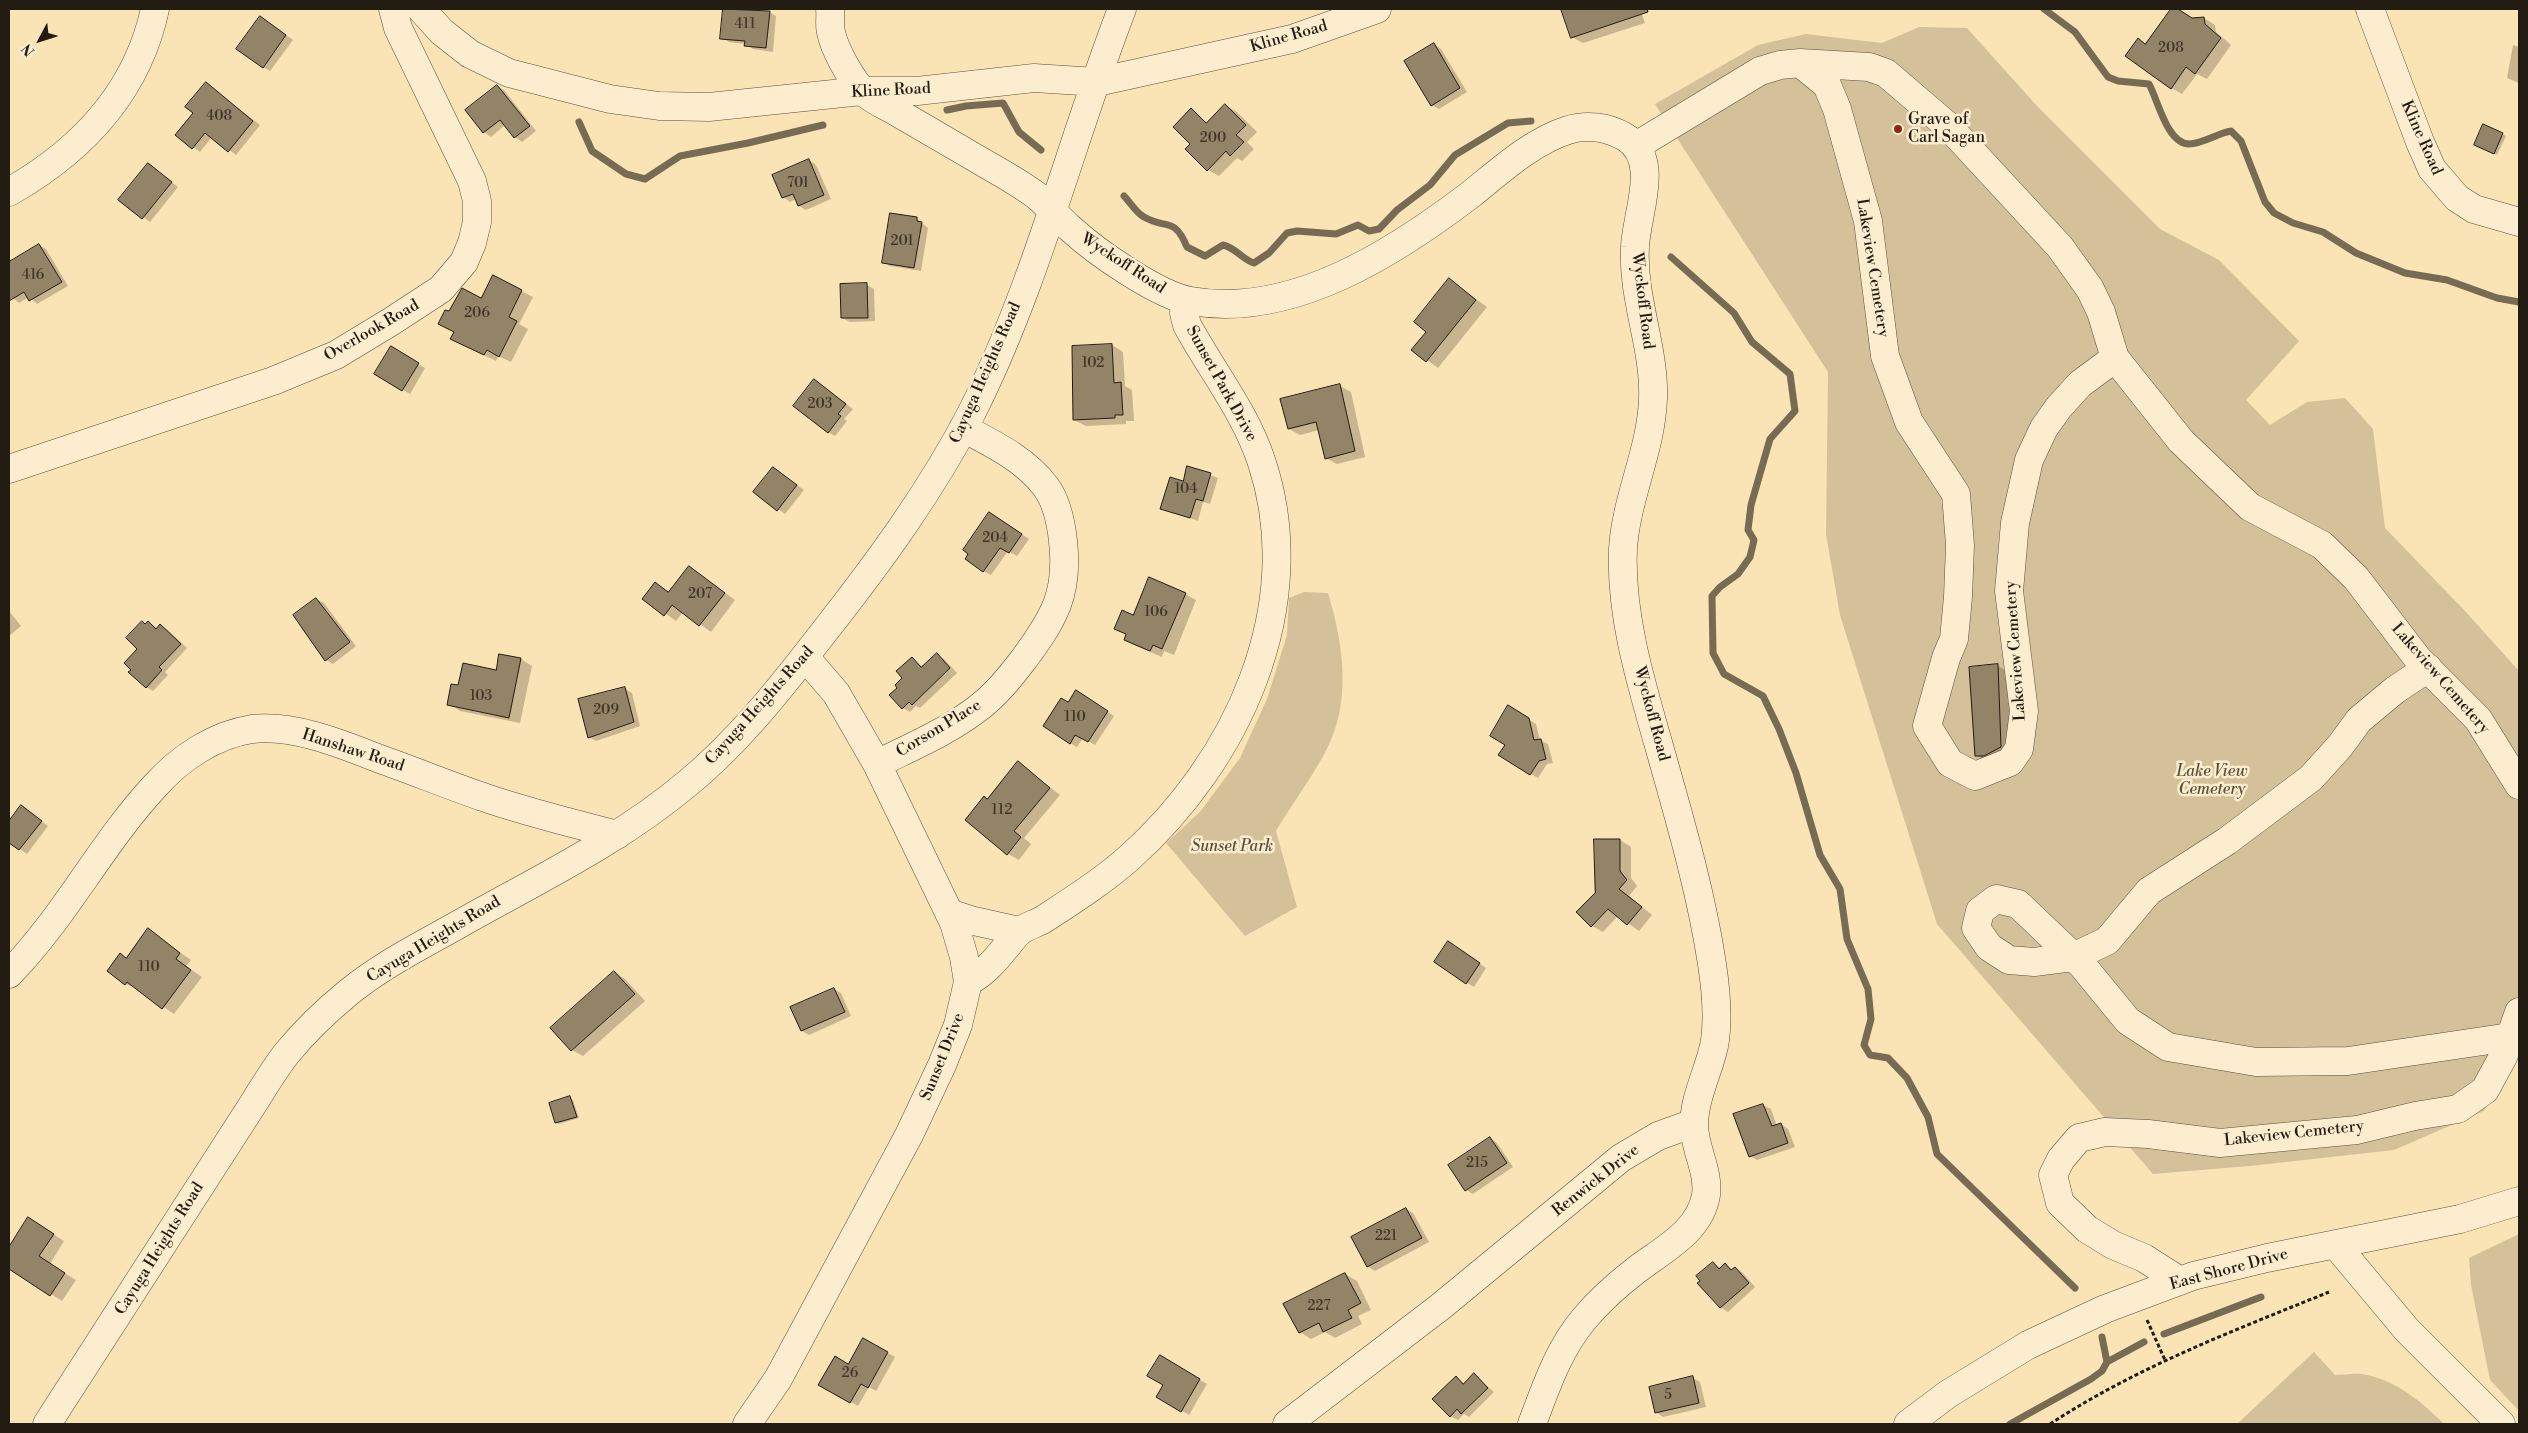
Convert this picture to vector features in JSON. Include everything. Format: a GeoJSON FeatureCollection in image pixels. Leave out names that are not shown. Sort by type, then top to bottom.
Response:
{"type":"FeatureCollection","features":[{"type":"Feature","properties":{"kind":"street"},"geometry":{"type":"LineString","coordinates":[[9,192],[60,160],[101,120],[132,73],[143,48],[156,9]]}},
{"type":"Feature","properties":{"kind":"street","name":"Overlook Road"},"geometry":{"type":"LineString","coordinates":[[9,469],[273,381],[336,355],[441,289],[452,279],[464,262],[472,243],[477,222],[477,202],[472,181],[398,28],[393,9]]}},
{"type":"Feature","properties":{"kind":"street","name":"Kline Road"},"geometry":{"type":"LineString","coordinates":[[421,9],[442,32],[470,54],[509,73],[610,99],[659,106],[709,107],[862,91],[918,91],[1034,78],[1097,82],[1292,38],[1377,9]]}},
{"type":"Feature","properties":{"kind":"street","name":"Wyckoff Road"},"geometry":{"type":"LineString","coordinates":[[830,9],[831,32],[835,46],[862,91],[1029,190],[1074,232],[1149,284],[1185,300],[1224,304],[1269,299],[1317,285],[1360,268],[1410,239],[1438,220],[1526,152],[1568,130],[1584,127],[1605,129],[1622,135],[1636,146],[1641,153],[1645,172],[1635,237],[1634,264],[1654,396],[1649,433],[1627,519],[1623,547],[1623,576],[1634,649],[1692,871],[1712,963],[1716,1012],[1714,1043],[1697,1101],[1694,1124]]}},
{"type":"Feature","properties":{"kind":"street","name":"Cayuga Heights Road"},"geometry":{"type":"LineString","coordinates":[[47,1424],[287,1053],[317,1020],[350,992],[387,965],[617,835],[688,783],[732,741],[805,658],[889,549],[963,428],[1007,331],[1053,211],[1122,9]]}},
{"type":"Feature","properties":{"kind":"street","name":"Kline Road"},"geometry":{"type":"LineString","coordinates":[[2370,9],[2432,169],[2450,191],[2474,209],[2519,222]]}},
{"type":"Feature","properties":{"kind":"street","name":"Lakeview Cemetery"},"geometry":{"type":"LineString","coordinates":[[1800,63],[1827,85],[1837,109],[1868,221],[1885,356],[1909,422],[1956,494],[1960,545],[1954,639],[1946,658],[1927,726],[1950,763],[1975,776],[2010,762],[2019,749],[2024,711],[2009,591],[2015,522],[2029,460],[2044,428],[2059,407],[2080,384],[2115,358]]}},
{"type":"Feature","properties":{"kind":"street","name":"Lakeview Cemetery"},"geometry":{"type":"LineString","coordinates":[[1636,146],[1760,71],[1780,64],[1800,63],[1870,67],[1886,73],[1949,127],[2060,247],[2090,289],[2101,312],[2115,358],[2181,441],[2250,507],[2322,545],[2356,578],[2418,659],[2478,719],[2519,785]]}},
{"type":"Feature","properties":{"kind":"street","name":"Sunset Park Drive"},"geometry":{"type":"LineString","coordinates":[[968,982],[987,970],[1019,931],[1034,925],[1105,878],[1129,858],[1175,811],[1214,761],[1237,721],[1261,656],[1276,588],[1276,537],[1271,496],[1262,464],[1248,430],[1187,325],[1184,313],[1185,300]]}},
{"type":"Feature","properties":{"kind":"street","name":"Corson Place"},"geometry":{"type":"LineString","coordinates":[[878,764],[944,730],[977,710],[994,695],[1048,626],[1059,602],[1064,577],[1062,522],[1046,487],[1020,460],[963,428]]}},
{"type":"Feature","properties":{"kind":"street","name":"Sunset Drive"},"geometry":{"type":"LineString","coordinates":[[747,1424],[778,1378],[909,1135],[955,1034],[968,982],[958,935],[949,913],[878,764],[836,694],[805,658]]}},
{"type":"Feature","properties":{"kind":"street"},"geometry":{"type":"LineString","coordinates":[[2428,668],[2395,690],[2358,720],[2340,746],[2311,778],[2227,841],[2149,891],[2107,941],[2073,956],[2128,1022],[2168,1047],[2256,1062],[2348,1061],[2515,1024]]}},
{"type":"Feature","properties":{"kind":"street","name":"Hanshaw Road"},"geometry":{"type":"LineString","coordinates":[[11,966],[57,916],[104,848],[156,785],[205,744],[253,729],[303,733],[333,741],[484,798],[617,835]]}},
{"type":"Feature","properties":{"kind":"street"},"geometry":{"type":"LineString","coordinates":[[949,913],[974,921],[1019,931]]}},
{"type":"Feature","properties":{"kind":"street","name":"Lakeview Cemetery"},"geometry":{"type":"LineString","coordinates":[[2180,1281],[2144,1258],[2113,1245],[2087,1229],[2060,1203],[2053,1175],[2061,1159],[2079,1138],[2105,1132],[2148,1134],[2220,1143],[2357,1130],[2415,1116],[2458,1109],[2485,1090],[2504,1055],[2515,1024]]}},
{"type":"Feature","properties":{"kind":"street"},"geometry":{"type":"LineString","coordinates":[[1532,1424],[1556,1362],[1582,1321],[1601,1300],[1682,1236],[1701,1211],[1706,1194],[1706,1178],[1696,1142],[1694,1124]]}},
{"type":"Feature","properties":{"kind":"street","name":"Renwick Drive"},"geometry":{"type":"LineString","coordinates":[[1287,1424],[1440,1307],[1621,1158],[1658,1136],[1694,1124]]}},
{"type":"Feature","properties":{"kind":"street","name":"East Shore Drive"},"geometry":{"type":"LineString","coordinates":[[1908,1424],[1948,1394],[2028,1345],[2104,1309],[2180,1281],[2267,1258],[2460,1219],[2519,1201]]}},
{"type":"Feature","properties":{"kind":"street"},"geometry":{"type":"LineString","coordinates":[[2336,1244],[2407,1330],[2501,1424]]}},
{"type":"Feature","properties":{"kind":"path"},"geometry":{"type":"LineString","coordinates":[[2050,1424],[2105,1391],[2165,1360],[2329,1292]]}},
{"type":"Feature","properties":{"kind":"path"},"geometry":{"type":"LineString","coordinates":[[2143,1313],[2165,1360]]}},
{"type":"Feature","properties":{"kind":"green space","name":"Lake View Cemetery"},"geometry":{"type":"Polygon","coordinates":[[[1919,27],[1967,28],[2038,107],[2160,229],[2219,260],[2299,341],[2246,400],[2270,425],[2307,402],[2345,398],[2373,429],[2385,528],[2465,611],[2519,671],[2519,1049],[2484,1111],[2394,1150],[2250,1166],[2153,1174],[1937,924],[1840,615],[1826,534],[1828,372],[1655,104],[1758,45],[1806,34],[1882,43],[1919,27]]]}},
{"type":"Feature","properties":{"kind":"green space","name":"Sunset Park"},"geometry":{"type":"Polygon","coordinates":[[[1304,592],[1328,593],[1340,648],[1343,685],[1341,704],[1337,722],[1326,751],[1276,831],[1297,907],[1245,936],[1166,843],[1200,812],[1240,758],[1267,699],[1287,635],[1289,598],[1304,592]]]}},
{"type":"Feature","properties":{"kind":"green space"},"geometry":{"type":"Polygon","coordinates":[[[2519,1234],[2519,1411],[2490,1380],[2471,1285],[2469,1258],[2519,1234]]]}},
{"type":"Feature","properties":{"kind":"green space"},"geometry":{"type":"Polygon","coordinates":[[[2314,1352],[2335,1375],[2362,1374],[2397,1386],[2427,1408],[2444,1424],[2237,1424],[2314,1352]]]}},
{"type":"Feature","properties":{"kind":"building"},"geometry":{"type":"Polygon","coordinates":[[[723,9],[770,11],[766,48],[744,46],[745,41],[720,39],[723,9]]]}},
{"type":"Feature","properties":{"kind":"building"},"geometry":{"type":"Polygon","coordinates":[[[1561,9],[1647,9],[1648,12],[1571,38],[1561,9]]]}},
{"type":"Feature","properties":{"kind":"building"},"geometry":{"type":"Polygon","coordinates":[[[2171,9],[2178,9],[2192,18],[2204,17],[2205,24],[2221,38],[2195,74],[2186,67],[2171,89],[2125,56],[2138,38],[2145,44],[2171,9]]]}},
{"type":"Feature","properties":{"kind":"building"},"geometry":{"type":"Polygon","coordinates":[[[260,16],[286,35],[263,68],[236,49],[260,16]]]}},
{"type":"Feature","properties":{"kind":"building"},"geometry":{"type":"Polygon","coordinates":[[[1434,43],[1460,88],[1431,106],[1404,61],[1434,43]]]}},
{"type":"Feature","properties":{"kind":"building"},"geometry":{"type":"Polygon","coordinates":[[[206,82],[253,121],[228,152],[205,133],[192,149],[175,135],[193,113],[185,107],[206,82]]]}},
{"type":"Feature","properties":{"kind":"building"},"geometry":{"type":"Polygon","coordinates":[[[497,85],[530,126],[514,138],[500,120],[483,133],[465,110],[497,85]]]}},
{"type":"Feature","properties":{"kind":"building"},"geometry":{"type":"Polygon","coordinates":[[[1225,104],[1246,125],[1236,135],[1244,142],[1230,156],[1226,151],[1207,171],[1185,149],[1190,144],[1173,127],[1191,108],[1206,123],[1225,104]]]}},
{"type":"Feature","properties":{"kind":"building"},"geometry":{"type":"Polygon","coordinates":[[[2483,124],[2503,133],[2494,154],[2474,145],[2483,124]]]}},
{"type":"Feature","properties":{"kind":"building"},"geometry":{"type":"Polygon","coordinates":[[[809,159],[824,195],[798,206],[793,194],[782,198],[772,175],[809,159]]]}},
{"type":"Feature","properties":{"kind":"building"},"geometry":{"type":"Polygon","coordinates":[[[148,163],[172,182],[142,219],[118,200],[148,163]]]}},
{"type":"Feature","properties":{"kind":"building"},"geometry":{"type":"Polygon","coordinates":[[[890,213],[917,217],[917,221],[922,222],[914,268],[882,263],[890,213]]]}},
{"type":"Feature","properties":{"kind":"building"},"geometry":{"type":"Polygon","coordinates":[[[39,244],[62,282],[29,301],[24,292],[9,301],[9,262],[39,244]]]}},
{"type":"Feature","properties":{"kind":"building"},"geometry":{"type":"Polygon","coordinates":[[[493,275],[522,290],[509,317],[517,321],[499,357],[487,350],[484,355],[450,339],[454,332],[438,324],[445,310],[449,311],[462,288],[481,298],[493,275]]]}},
{"type":"Feature","properties":{"kind":"building"},"geometry":{"type":"Polygon","coordinates":[[[1449,278],[1476,300],[1426,362],[1411,350],[1426,332],[1414,322],[1449,278]]]}},
{"type":"Feature","properties":{"kind":"building"},"geometry":{"type":"Polygon","coordinates":[[[867,283],[868,318],[841,318],[840,284],[867,283]]]}},
{"type":"Feature","properties":{"kind":"building"},"geometry":{"type":"Polygon","coordinates":[[[1112,344],[1114,383],[1121,382],[1123,415],[1115,415],[1115,418],[1073,420],[1072,346],[1112,344]]]}},
{"type":"Feature","properties":{"kind":"building"},"geometry":{"type":"Polygon","coordinates":[[[391,346],[419,363],[402,391],[374,374],[391,346]]]}},
{"type":"Feature","properties":{"kind":"building"},"geometry":{"type":"Polygon","coordinates":[[[814,379],[846,404],[838,414],[841,416],[828,433],[793,406],[814,379]]]}},
{"type":"Feature","properties":{"kind":"building"},"geometry":{"type":"Polygon","coordinates":[[[1340,384],[1355,451],[1325,459],[1316,422],[1288,429],[1280,399],[1340,384]]]}},
{"type":"Feature","properties":{"kind":"building"},"geometry":{"type":"Polygon","coordinates":[[[1187,466],[1211,473],[1203,501],[1196,499],[1190,518],[1160,509],[1170,477],[1183,481],[1187,466]]]}},
{"type":"Feature","properties":{"kind":"building"},"geometry":{"type":"Polygon","coordinates":[[[773,467],[797,485],[777,511],[753,492],[773,467]]]}},
{"type":"Feature","properties":{"kind":"building"},"geometry":{"type":"Polygon","coordinates":[[[989,512],[1022,534],[1009,553],[1000,548],[983,572],[965,559],[968,554],[963,550],[989,512]]]}},
{"type":"Feature","properties":{"kind":"building"},"geometry":{"type":"Polygon","coordinates":[[[689,566],[725,593],[699,626],[672,605],[664,616],[642,599],[655,582],[668,592],[689,566]]]}},
{"type":"Feature","properties":{"kind":"building"},"geometry":{"type":"Polygon","coordinates":[[[1149,577],[1186,593],[1162,649],[1153,645],[1150,651],[1124,640],[1126,634],[1114,629],[1122,610],[1133,615],[1149,577]]]}},
{"type":"Feature","properties":{"kind":"building"},"geometry":{"type":"Polygon","coordinates":[[[316,598],[350,642],[325,661],[293,615],[316,598]]]}},
{"type":"Feature","properties":{"kind":"building"},"geometry":{"type":"Polygon","coordinates":[[[142,621],[145,624],[148,621],[156,629],[160,624],[181,644],[159,667],[162,670],[146,688],[128,672],[131,670],[124,663],[137,649],[126,638],[142,621]]]}},
{"type":"Feature","properties":{"kind":"building"},"geometry":{"type":"Polygon","coordinates":[[[937,653],[950,668],[912,705],[909,702],[902,709],[889,695],[897,688],[895,685],[902,678],[896,671],[912,657],[921,667],[937,653]]]}},
{"type":"Feature","properties":{"kind":"building"},"geometry":{"type":"Polygon","coordinates":[[[499,654],[521,658],[509,718],[447,705],[451,684],[458,685],[463,663],[496,670],[499,654]]]}},
{"type":"Feature","properties":{"kind":"building"},"geometry":{"type":"Polygon","coordinates":[[[1998,664],[2001,747],[1984,756],[1975,756],[1969,667],[1998,664]]]}},
{"type":"Feature","properties":{"kind":"building"},"geometry":{"type":"Polygon","coordinates":[[[625,687],[634,722],[588,738],[578,699],[625,687]]]}},
{"type":"Feature","properties":{"kind":"building"},"geometry":{"type":"Polygon","coordinates":[[[1076,690],[1108,711],[1088,742],[1075,735],[1070,744],[1043,726],[1061,698],[1068,702],[1076,690]]]}},
{"type":"Feature","properties":{"kind":"building"},"geometry":{"type":"Polygon","coordinates":[[[1508,705],[1529,718],[1534,740],[1541,739],[1546,759],[1539,761],[1530,775],[1498,755],[1505,745],[1490,736],[1508,705]]]}},
{"type":"Feature","properties":{"kind":"building"},"geometry":{"type":"Polygon","coordinates":[[[1018,761],[1050,788],[1014,831],[1021,837],[1007,855],[965,820],[984,796],[987,799],[1018,761]]]}},
{"type":"Feature","properties":{"kind":"building"},"geometry":{"type":"Polygon","coordinates":[[[21,805],[42,821],[19,850],[9,843],[9,821],[21,805]]]}},
{"type":"Feature","properties":{"kind":"building"},"geometry":{"type":"Polygon","coordinates":[[[1594,839],[1620,839],[1620,871],[1627,880],[1619,889],[1642,907],[1627,925],[1608,909],[1591,927],[1576,912],[1595,893],[1594,839]]]}},
{"type":"Feature","properties":{"kind":"building"},"geometry":{"type":"Polygon","coordinates":[[[148,928],[180,953],[176,959],[191,970],[162,1009],[127,982],[125,985],[107,971],[120,953],[126,958],[148,928]]]}},
{"type":"Feature","properties":{"kind":"building"},"geometry":{"type":"Polygon","coordinates":[[[1448,941],[1480,963],[1466,984],[1434,962],[1448,941]]]}},
{"type":"Feature","properties":{"kind":"building"},"geometry":{"type":"Polygon","coordinates":[[[614,971],[635,994],[571,1051],[550,1028],[614,971]]]}},
{"type":"Feature","properties":{"kind":"building"},"geometry":{"type":"Polygon","coordinates":[[[834,988],[845,1012],[801,1031],[790,1007],[834,988]]]}},
{"type":"Feature","properties":{"kind":"building"},"geometry":{"type":"Polygon","coordinates":[[[570,1096],[577,1117],[555,1123],[549,1103],[570,1096]]]}},
{"type":"Feature","properties":{"kind":"building"},"geometry":{"type":"Polygon","coordinates":[[[1763,1104],[1772,1126],[1781,1123],[1788,1143],[1749,1157],[1733,1114],[1763,1104]]]}},
{"type":"Feature","properties":{"kind":"building"},"geometry":{"type":"Polygon","coordinates":[[[1490,1137],[1507,1163],[1465,1191],[1448,1165],[1490,1137]]]}},
{"type":"Feature","properties":{"kind":"building"},"geometry":{"type":"Polygon","coordinates":[[[1406,1208],[1422,1238],[1367,1267],[1351,1237],[1406,1208]]]}},
{"type":"Feature","properties":{"kind":"building"},"geometry":{"type":"Polygon","coordinates":[[[28,1217],[54,1234],[39,1256],[65,1273],[50,1296],[9,1269],[9,1247],[28,1217]]]}},
{"type":"Feature","properties":{"kind":"building"},"geometry":{"type":"Polygon","coordinates":[[[1713,1262],[1719,1269],[1725,1263],[1731,1270],[1735,1267],[1749,1283],[1720,1308],[1697,1283],[1700,1281],[1696,1276],[1713,1262]]]}},
{"type":"Feature","properties":{"kind":"building"},"geometry":{"type":"Polygon","coordinates":[[[1345,1273],[1361,1303],[1348,1310],[1352,1318],[1323,1332],[1319,1323],[1299,1333],[1283,1304],[1345,1273]]]}},
{"type":"Feature","properties":{"kind":"building"},"geometry":{"type":"Polygon","coordinates":[[[863,1338],[888,1352],[868,1388],[861,1384],[850,1403],[818,1385],[835,1356],[848,1364],[863,1338]]]}},
{"type":"Feature","properties":{"kind":"building"},"geometry":{"type":"Polygon","coordinates":[[[1160,1355],[1200,1379],[1181,1412],[1156,1397],[1163,1385],[1147,1376],[1160,1355]]]}},
{"type":"Feature","properties":{"kind":"building"},"geometry":{"type":"Polygon","coordinates":[[[1474,1373],[1488,1388],[1461,1414],[1457,1409],[1450,1417],[1432,1399],[1456,1376],[1463,1384],[1474,1373]]]}},
{"type":"Feature","properties":{"kind":"building"},"geometry":{"type":"Polygon","coordinates":[[[1693,1376],[1699,1403],[1655,1413],[1649,1387],[1693,1376]]]}},
{"type":"Feature","properties":{"kind":"waterway"},"geometry":{"type":"LineString","coordinates":[[2044,9],[2075,32],[2108,77],[2118,81],[2149,84],[2164,120],[2175,137],[2181,142],[2194,144],[2231,131],[2241,141],[2265,202],[2274,213],[2293,223],[2323,232],[2356,253],[2405,273],[2447,280],[2497,298],[2519,302]]}},
{"type":"Feature","properties":{"kind":"waterway"},"geometry":{"type":"LineString","coordinates":[[947,110],[966,106],[1003,103],[1019,132],[1041,150]]}},
{"type":"Feature","properties":{"kind":"waterway"},"geometry":{"type":"LineString","coordinates":[[1124,196],[1141,215],[1152,221],[1174,227],[1187,247],[1205,256],[1223,245],[1254,263],[1269,253],[1287,233],[1297,231],[1336,234],[1358,225],[1369,231],[1379,229],[1397,210],[1430,185],[1455,155],[1508,123],[1531,121]]}},
{"type":"Feature","properties":{"kind":"waterway"},"geometry":{"type":"LineString","coordinates":[[579,122],[592,151],[626,174],[645,179],[680,156],[748,143],[823,125]]}},
{"type":"Feature","properties":{"kind":"waterway"},"geometry":{"type":"LineString","coordinates":[[1671,257],[1734,313],[1752,342],[1790,374],[1795,411],[1770,439],[1751,505],[1748,530],[1754,540],[1750,557],[1738,574],[1720,587],[1712,596],[1713,653],[1724,674],[1763,696],[1779,729],[1796,773],[1820,855],[1840,889],[1847,939],[1868,989],[1871,1019],[1864,1045],[1870,1055],[1888,1058],[1907,1078],[1928,1117],[1937,1154],[2075,1288]]}},
{"type":"Feature","properties":{"kind":"waterway"},"geometry":{"type":"LineString","coordinates":[[2164,1334],[2261,1297]]}},
{"type":"Feature","properties":{"kind":"waterway"},"geometry":{"type":"LineString","coordinates":[[2010,1424],[2102,1371],[2107,1362],[2102,1337]]}},
{"type":"Feature","properties":{"kind":"waterway"},"geometry":{"type":"LineString","coordinates":[[2107,1362],[2144,1342]]}},
{"type":"Feature","properties":{"kind":"place","name":"Grave of Carl Sagan"},"geometry":{"type":"Point","coordinates":[1898,129]}}]}
